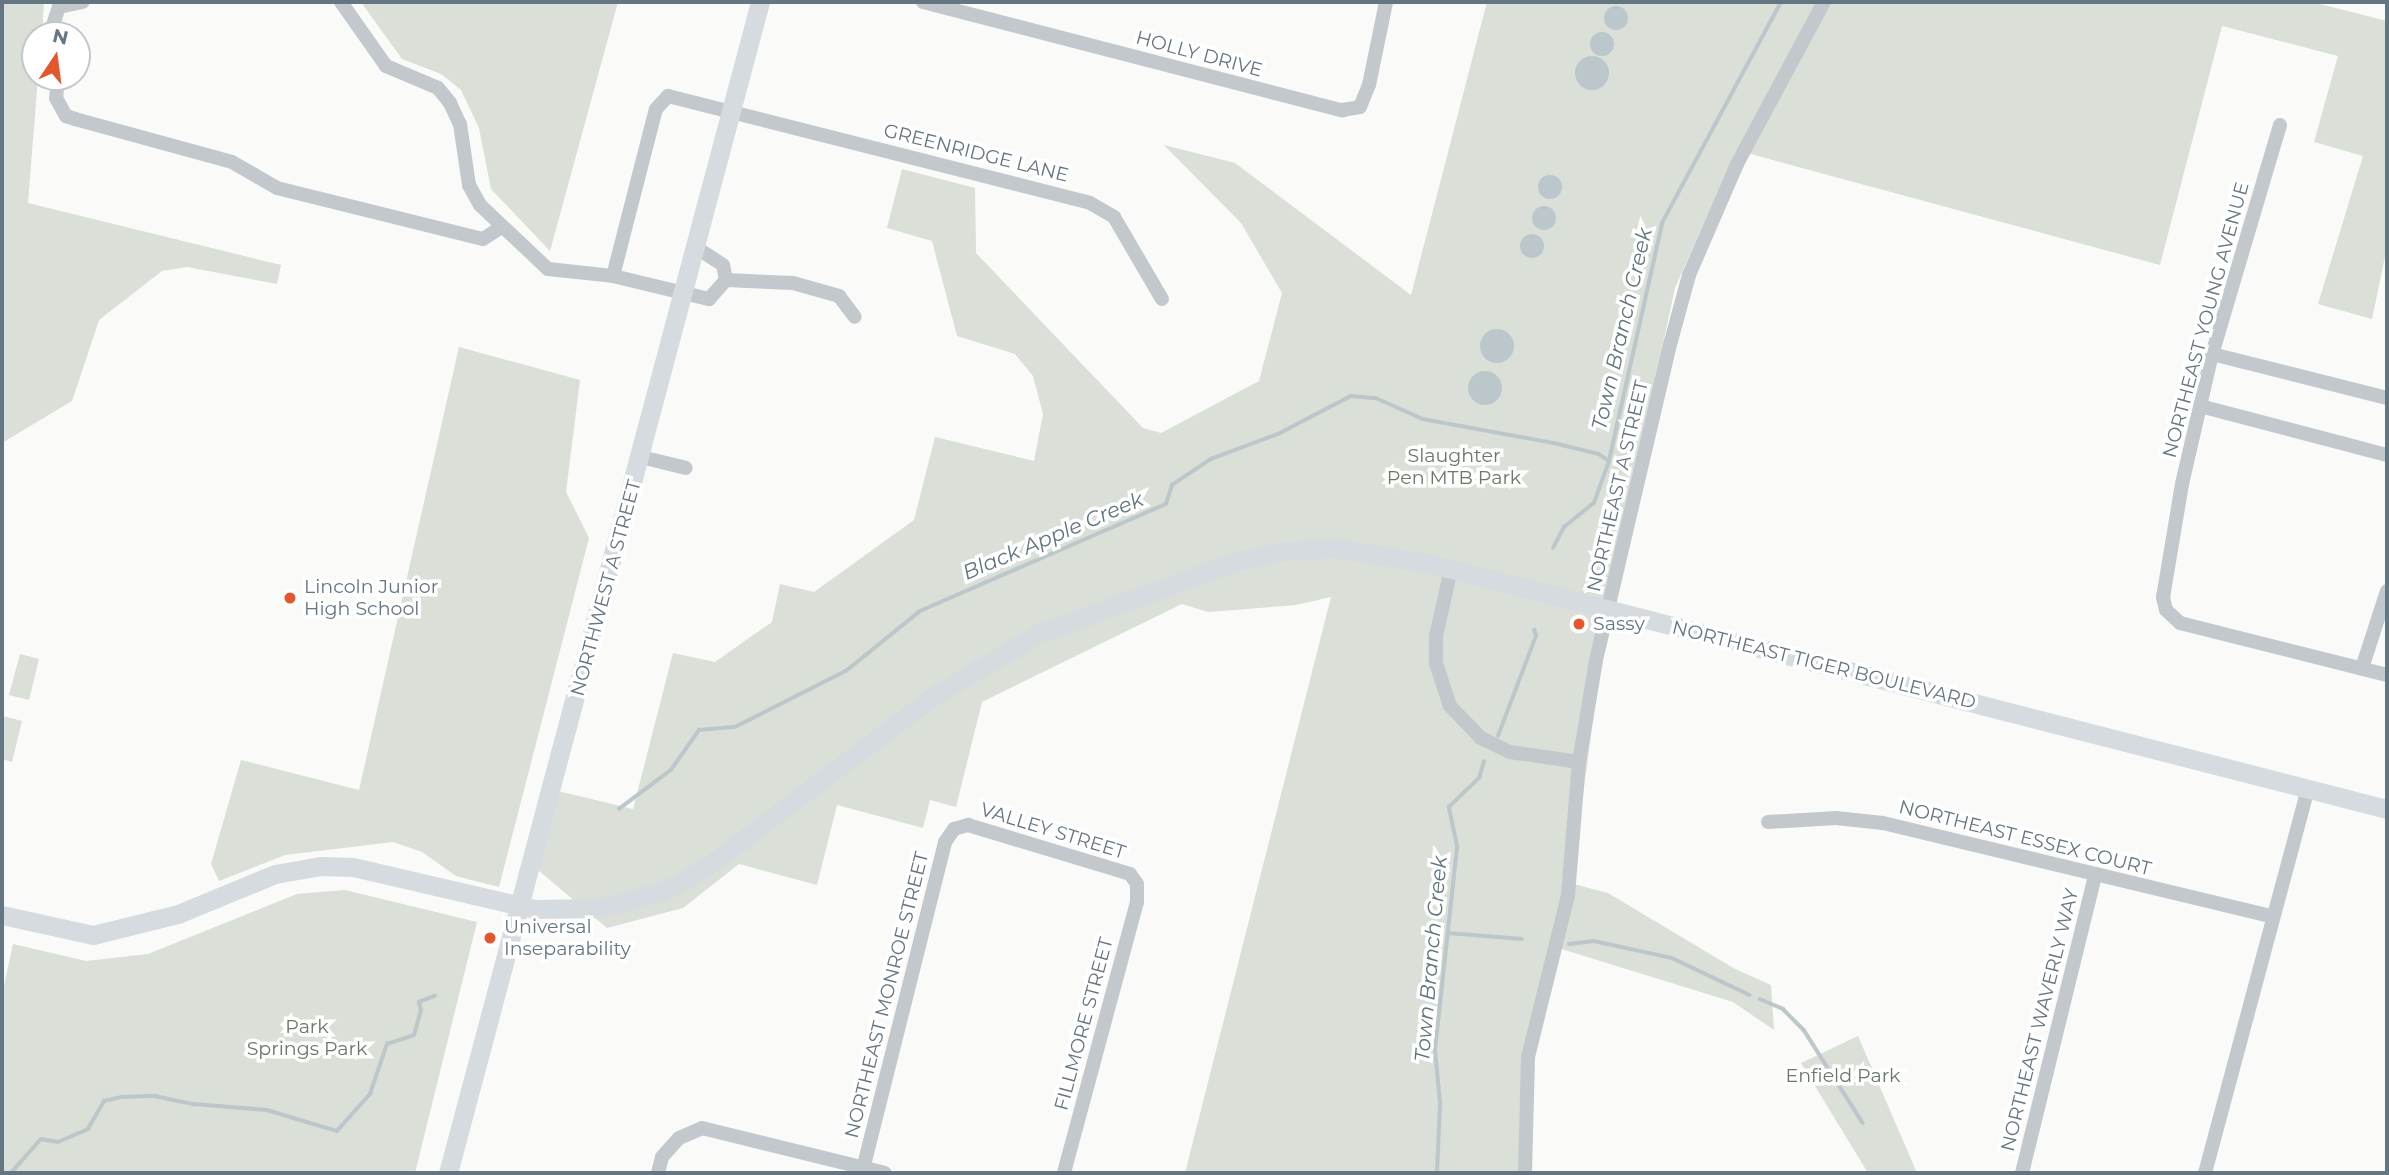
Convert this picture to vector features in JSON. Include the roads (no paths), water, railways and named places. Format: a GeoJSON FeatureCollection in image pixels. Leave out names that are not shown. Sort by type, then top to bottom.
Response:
{"type":"FeatureCollection","features":[{"type":"Feature","properties":{"kind":"street"},"geometry":{"type":"LineString","coordinates":[[54,21],[59,7],[82,2]]}},
{"type":"Feature","properties":{"kind":"street"},"geometry":{"type":"LineString","coordinates":[[341,2],[386,66],[438,88],[450,103],[460,124],[469,185],[500,228],[548,269],[613,276],[709,299],[726,280]]}},
{"type":"Feature","properties":{"kind":"street","name":"NORTHWEST A STREET"},"geometry":{"type":"LineString","coordinates":[[448,1173],[685,295],[760,2]]}},
{"type":"Feature","properties":{"kind":"street","name":"HOLLY DRIVE"},"geometry":{"type":"LineString","coordinates":[[923,2],[1342,110],[1360,107],[1369,85],[1386,2]]}},
{"type":"Feature","properties":{"kind":"street","name":"NORTHEAST A STREET"},"geometry":{"type":"LineString","coordinates":[[1524,1173],[1528,1057],[1568,895],[1579,762],[1596,660],[1689,275],[1737,164],[1824,2]]}},
{"type":"Feature","properties":{"kind":"street"},"geometry":{"type":"LineString","coordinates":[[56,91],[55,98],[66,116],[232,162],[277,188],[483,239],[500,228]]}},
{"type":"Feature","properties":{"kind":"street","name":"GREENRIDGE LANE"},"geometry":{"type":"LineString","coordinates":[[613,276],[659,102],[668,96],[1090,203],[1114,217],[1162,299]]}},
{"type":"Feature","properties":{"kind":"street","name":"NORTHEAST YOUNG AVENUE"},"geometry":{"type":"LineString","coordinates":[[2280,125],[2212,354],[2200,405],[2164,581],[2166,610],[2180,623],[2362,668]]}},
{"type":"Feature","properties":{"kind":"street"},"geometry":{"type":"LineString","coordinates":[[697,248],[723,265],[726,280]]}},
{"type":"Feature","properties":{"kind":"street"},"geometry":{"type":"LineString","coordinates":[[726,280],[793,283],[839,296],[855,317]]}},
{"type":"Feature","properties":{"kind":"street"},"geometry":{"type":"LineString","coordinates":[[2212,354],[2387,398]]}},
{"type":"Feature","properties":{"kind":"street"},"geometry":{"type":"LineString","coordinates":[[2200,405],[2387,455]]}},
{"type":"Feature","properties":{"kind":"street"},"geometry":{"type":"LineString","coordinates":[[641,457],[686,468]]}},
{"type":"Feature","properties":{"kind":"street","name":"NORTHEAST TIGER BOULEVARD"},"geometry":{"type":"LineString","coordinates":[[2,915],[93,935],[178,914],[275,874],[321,866],[353,867],[519,907],[599,908],[660,892],[704,869],[966,675],[1041,633],[1238,561],[1284,551],[1335,548],[1378,552],[1451,569],[2387,809]]}},
{"type":"Feature","properties":{"kind":"street"},"geometry":{"type":"LineString","coordinates":[[1451,569],[1436,636],[1436,663],[1450,706],[1482,738],[1510,752],[1579,762]]}},
{"type":"Feature","properties":{"kind":"street"},"geometry":{"type":"LineString","coordinates":[[2387,591],[2362,668],[2387,675]]}},
{"type":"Feature","properties":{"kind":"street"},"geometry":{"type":"LineString","coordinates":[[2205,1173],[2271,916],[2308,789]]}},
{"type":"Feature","properties":{"kind":"street","name":"NORTHEAST ESSEX COURT"},"geometry":{"type":"LineString","coordinates":[[1768,822],[1836,818],[1884,822],[2095,876],[2271,916]]}},
{"type":"Feature","properties":{"kind":"street","name":"VALLEY STREET"},"geometry":{"type":"LineString","coordinates":[[954,829],[968,825],[1048,847],[1130,874],[1137,884]]}},
{"type":"Feature","properties":{"kind":"street","name":"NORTHEAST MONROE STREET"},"geometry":{"type":"LineString","coordinates":[[863,1170],[945,842],[954,829]]}},
{"type":"Feature","properties":{"kind":"street","name":"NORTHEAST WAVERLY WAY"},"geometry":{"type":"LineString","coordinates":[[2022,1173],[2095,876]]}},
{"type":"Feature","properties":{"kind":"street","name":"FILLMORE STREET"},"geometry":{"type":"LineString","coordinates":[[1064,1173],[1136,902],[1137,884]]}},
{"type":"Feature","properties":{"kind":"street"},"geometry":{"type":"LineString","coordinates":[[658,1173],[662,1157],[679,1138],[702,1128],[727,1132],[863,1170],[885,1173]]}},
{"type":"Feature","properties":{"kind":"waterway","name":"Town Branch Creek"},"geometry":{"type":"LineString","coordinates":[[1553,548],[1564,527],[1594,503],[1609,461],[1662,223],[1781,2]]}},
{"type":"Feature","properties":{"kind":"waterway"},"geometry":{"type":"LineString","coordinates":[[2,337],[2,346]]}},
{"type":"Feature","properties":{"kind":"waterway","name":"Black Apple Creek"},"geometry":{"type":"LineString","coordinates":[[619,809],[671,770],[699,730],[735,727],[846,671],[920,611],[1166,504],[1172,485],[1211,459],[1278,434],[1351,396],[1376,398],[1423,419],[1554,443],[1599,454],[1609,461]]}},
{"type":"Feature","properties":{"kind":"waterway","name":"Town Branch Creek"},"geometry":{"type":"LineString","coordinates":[[1498,736],[1536,636],[1534,630]]}},
{"type":"Feature","properties":{"kind":"waterway","name":"Town Branch Creek"},"geometry":{"type":"LineString","coordinates":[[1437,1173],[1440,1103],[1435,1050],[1457,846],[1449,807],[1479,778],[1484,762]]}},
{"type":"Feature","properties":{"kind":"waterway"},"geometry":{"type":"LineString","coordinates":[[1448,933],[1522,939]]}},
{"type":"Feature","properties":{"kind":"waterway"},"geometry":{"type":"LineString","coordinates":[[1569,944],[1594,941],[1672,958],[1750,995]]}},
{"type":"Feature","properties":{"kind":"waterway","name":"Black Apple Creek"},"geometry":{"type":"LineString","coordinates":[[11,1173],[41,1139],[58,1142],[88,1129],[104,1101],[122,1097],[155,1096],[194,1104],[267,1110],[337,1131],[370,1094],[387,1044],[414,1035],[421,1011],[419,1002],[435,996]]}},
{"type":"Feature","properties":{"kind":"waterway"},"geometry":{"type":"LineString","coordinates":[[1760,999],[1783,1009],[1804,1030],[1863,1123]]}},
{"type":"Feature","properties":{"kind":"place","name":"Lincoln Junior High School"},"geometry":{"type":"Point","coordinates":[290,598]}},
{"type":"Feature","properties":{"kind":"place","name":"Sassy"},"geometry":{"type":"Point","coordinates":[1579,624]}},
{"type":"Feature","properties":{"kind":"place","name":"Universal Inseparability"},"geometry":{"type":"Point","coordinates":[490,938]}},
{"type":"Feature","properties":{"kind":"park label","name":"Slaughter Pen MTB Park"},"geometry":{"type":"Point","coordinates":[1454,467]}},
{"type":"Feature","properties":{"kind":"park label","name":"Park Springs Park"},"geometry":{"type":"Point","coordinates":[307,1038]}},
{"type":"Feature","properties":{"kind":"park label","name":"Enfield Park"},"geometry":{"type":"Point","coordinates":[1843,1076]}}]}
